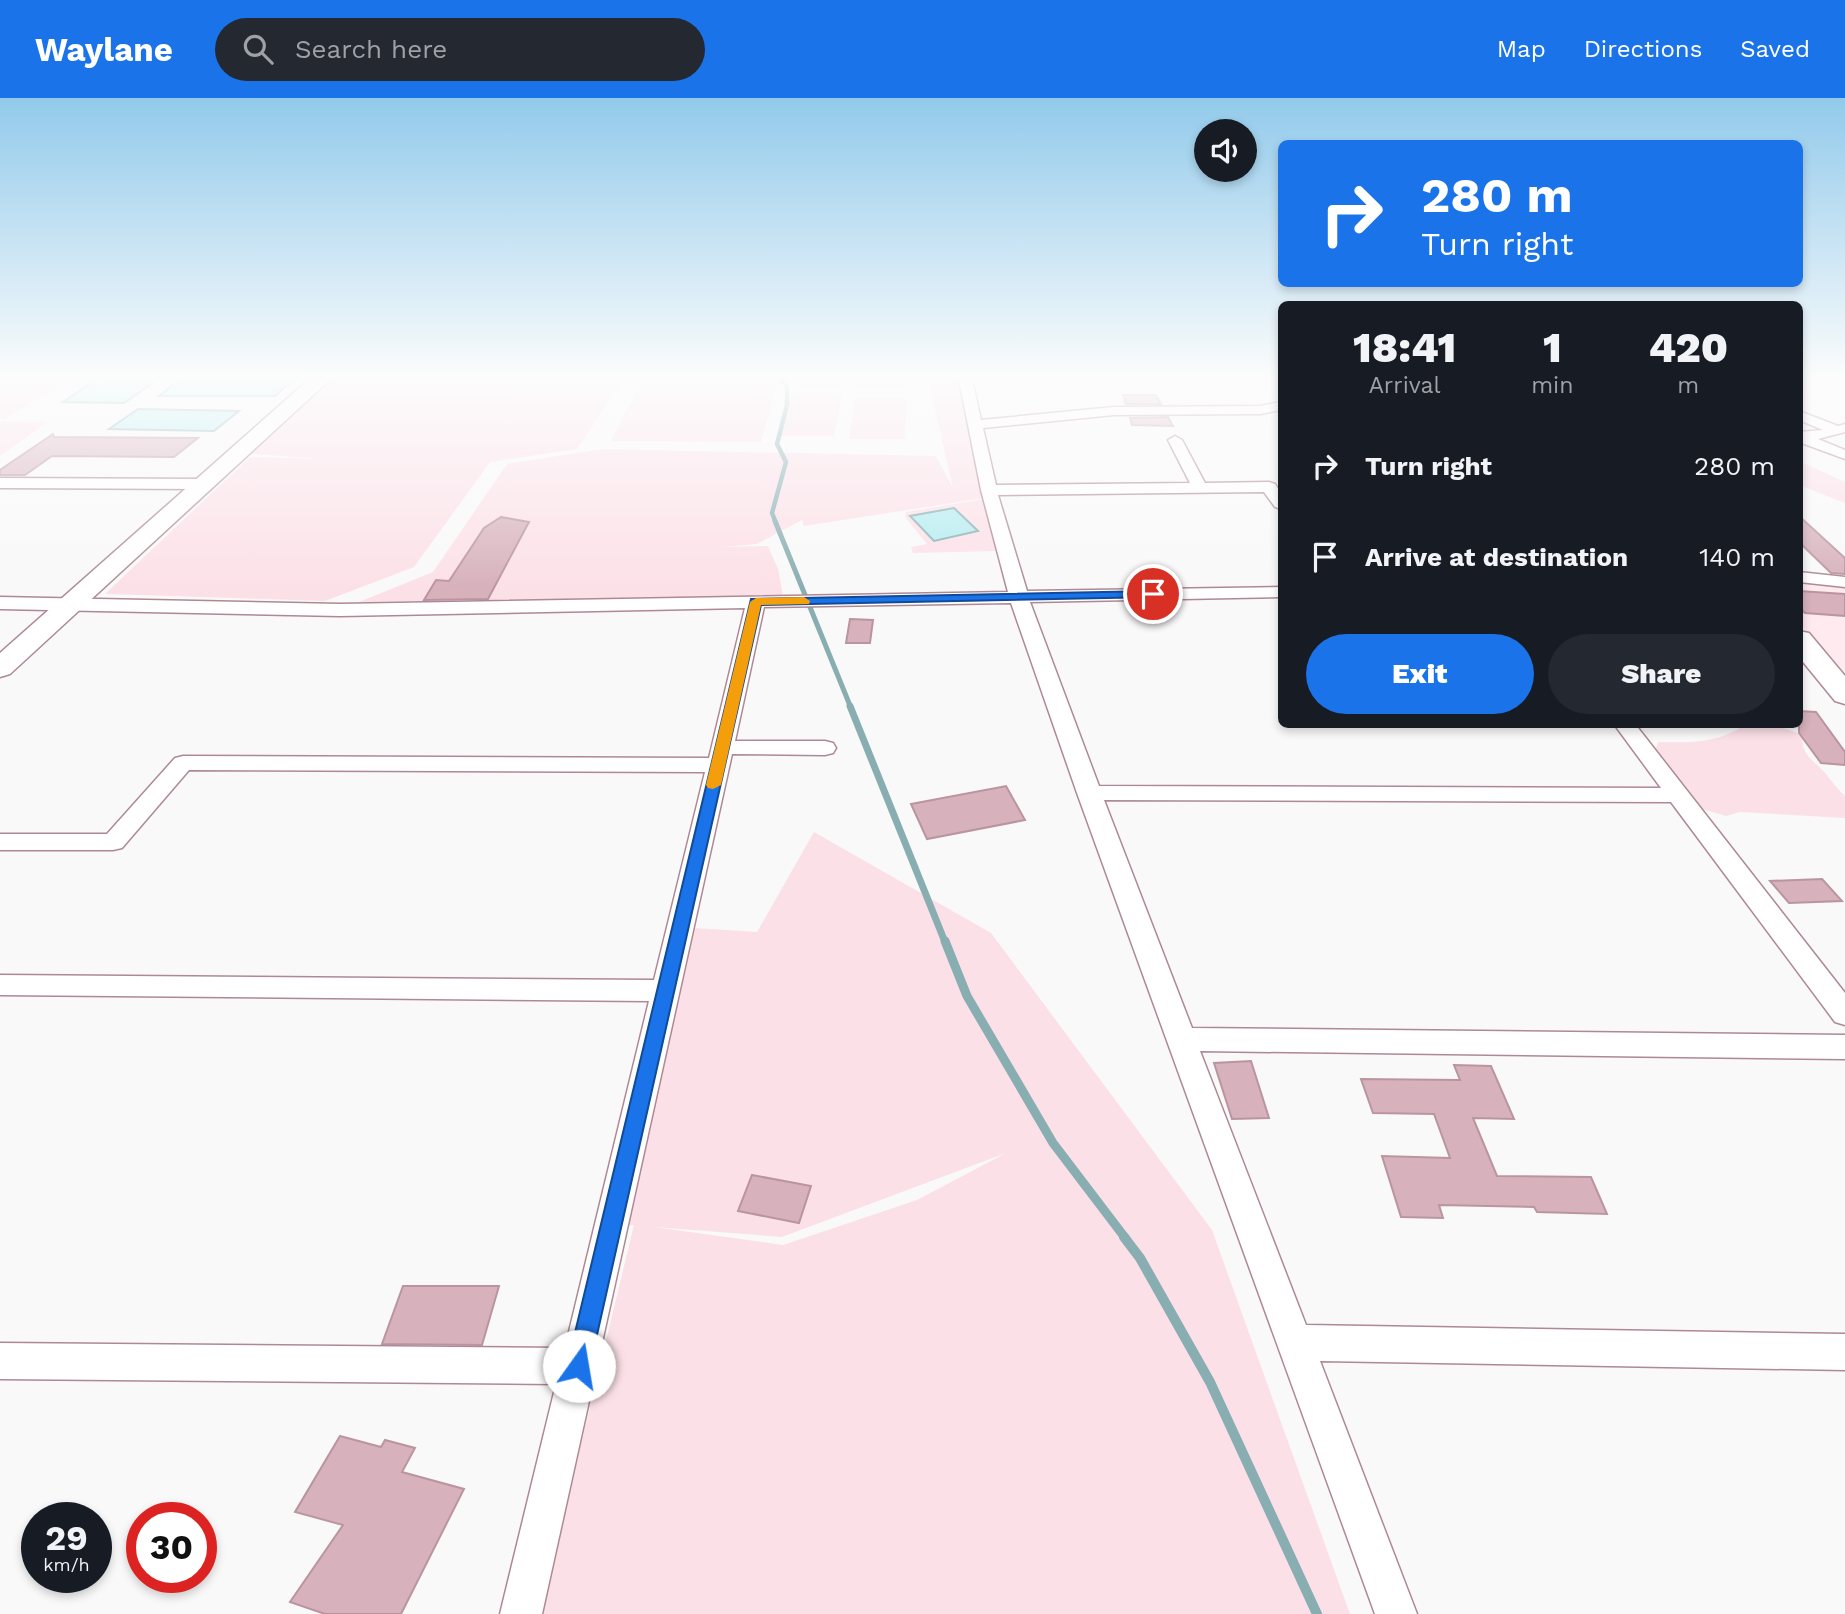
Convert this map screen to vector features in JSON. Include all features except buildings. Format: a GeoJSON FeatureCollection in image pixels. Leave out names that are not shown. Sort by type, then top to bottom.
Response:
{"type":"FeatureCollection","features":[{"type":"Feature","properties":{"kind":"street"},"geometry":{"type":"LineString","coordinates":[[0,668],[247,446]]}},
{"type":"Feature","properties":{"kind":"street"},"geometry":{"type":"LineString","coordinates":[[979,446],[1017,597],[1395,1614]]}},
{"type":"Feature","properties":{"kind":"street"},"geometry":{"type":"LineString","coordinates":[[1178,446],[1200,488]]}},
{"type":"Feature","properties":{"kind":"street"},"geometry":{"type":"LineString","coordinates":[[1823,446],[1845,455]]}},
{"type":"Feature","properties":{"kind":"street"},"geometry":{"type":"LineString","coordinates":[[0,483],[205,484]]}},
{"type":"Feature","properties":{"kind":"street"},"geometry":{"type":"LineString","coordinates":[[989,490],[1269,487],[1278,500]]}},
{"type":"Feature","properties":{"kind":"street"},"geometry":{"type":"LineString","coordinates":[[1803,577],[1845,582]]}},
{"type":"Feature","properties":{"kind":"street"},"geometry":{"type":"LineString","coordinates":[[0,603],[340,610],[1278,592]]}},
{"type":"Feature","properties":{"kind":"street"},"geometry":{"type":"LineString","coordinates":[[521,1614],[756,602]]}},
{"type":"Feature","properties":{"kind":"street"},"geometry":{"type":"LineString","coordinates":[[1803,644],[1845,695]]}},
{"type":"Feature","properties":{"kind":"street"},"geometry":{"type":"LineString","coordinates":[[1627,728],[1845,1014]]}},
{"type":"Feature","properties":{"kind":"street"},"geometry":{"type":"LineString","coordinates":[[0,842],[113,842],[183,763],[720,756],[825,748]]}},
{"type":"Feature","properties":{"kind":"street"},"geometry":{"type":"LineString","coordinates":[[1089,793],[1678,795]]}},
{"type":"Feature","properties":{"kind":"street"},"geometry":{"type":"LineString","coordinates":[[0,985],[665,991]]}},
{"type":"Feature","properties":{"kind":"street"},"geometry":{"type":"LineString","coordinates":[[1181,1039],[1845,1047]]}},
{"type":"Feature","properties":{"kind":"street"},"geometry":{"type":"LineString","coordinates":[[1294,1343],[1845,1352]]}},
{"type":"Feature","properties":{"kind":"street"},"geometry":{"type":"LineString","coordinates":[[0,1362],[579,1366]]}},
{"type":"Feature","properties":{"kind":"shaded area"},"geometry":{"type":"Polygon","coordinates":[[[0,446],[14,446],[0,456],[0,446]]]}},
{"type":"Feature","properties":{"kind":"shaded area"},"geometry":{"type":"Polygon","coordinates":[[[247,446],[579,446],[577,449],[490,462],[414,567],[325,601],[105,594],[250,457],[320,459],[239,453],[247,446]]]}},
{"type":"Feature","properties":{"kind":"shaded area"},"geometry":{"type":"Polygon","coordinates":[[[943,446],[979,446],[991,497],[804,526],[802,520],[757,544],[722,547],[768,546],[778,569],[783,596],[359,602],[433,572],[507,464],[603,449],[936,456],[953,488],[943,446]]]}},
{"type":"Feature","properties":{"kind":"shaded area"},"geometry":{"type":"Polygon","coordinates":[[[1803,463],[1845,482],[1845,503],[1803,487],[1803,463]]]}},
{"type":"Feature","properties":{"kind":"shaded area"},"geometry":{"type":"Polygon","coordinates":[[[984,499],[996,551],[913,553],[911,547],[927,544],[905,517],[906,512],[984,499]]]}},
{"type":"Feature","properties":{"kind":"shaded area"},"geometry":{"type":"Polygon","coordinates":[[[1803,582],[1845,587],[1845,679],[1803,627],[1803,582]]]}},
{"type":"Feature","properties":{"kind":"shaded area"},"geometry":{"type":"Polygon","coordinates":[[[1740,728],[1783,728],[1803,735],[1803,747],[1809,757],[1845,796],[1845,818],[1740,812],[1726,816],[1702,809],[1692,802],[1674,772],[1655,751],[1658,742],[1714,739],[1740,728]]]}},
{"type":"Feature","properties":{"kind":"shaded area"},"geometry":{"type":"Polygon","coordinates":[[[814,832],[991,933],[1212,1230],[1350,1614],[540,1614],[634,1225],[611,1227],[680,927],[757,932],[814,832]],[[1006,1153],[782,1237],[654,1227],[783,1245],[917,1200],[1006,1153]]]}},
{"type":"Feature","properties":{"kind":"water"},"geometry":{"type":"Polygon","coordinates":[[[954,508],[978,531],[934,541],[910,516],[954,508]]]}},
{"type":"Feature","properties":{"kind":"waterway"},"geometry":{"type":"LineString","coordinates":[[776,523],[772,513],[786,462],[778,446]]}},
{"type":"Feature","properties":{"kind":"waterway"},"geometry":{"type":"LineString","coordinates":[[775,521],[851,708]]}},
{"type":"Feature","properties":{"kind":"waterway"},"geometry":{"type":"LineString","coordinates":[[850,706],[945,942]]}},
{"type":"Feature","properties":{"kind":"waterway"},"geometry":{"type":"LineString","coordinates":[[945,941],[967,996],[1053,1143],[1126,1239]]}},
{"type":"Feature","properties":{"kind":"waterway"},"geometry":{"type":"LineString","coordinates":[[1124,1237],[1140,1258],[1210,1382],[1317,1614]]}},
{"type":"Feature","properties":{"kind":"slow traffic"},"geometry":{"type":"LineString","coordinates":[[713,785],[756,602],[804,601]]}},
{"type":"Feature","properties":{"kind":"route"},"geometry":{"type":"LineString","coordinates":[[579,1366],[756,602],[1153,594]]}}]}
